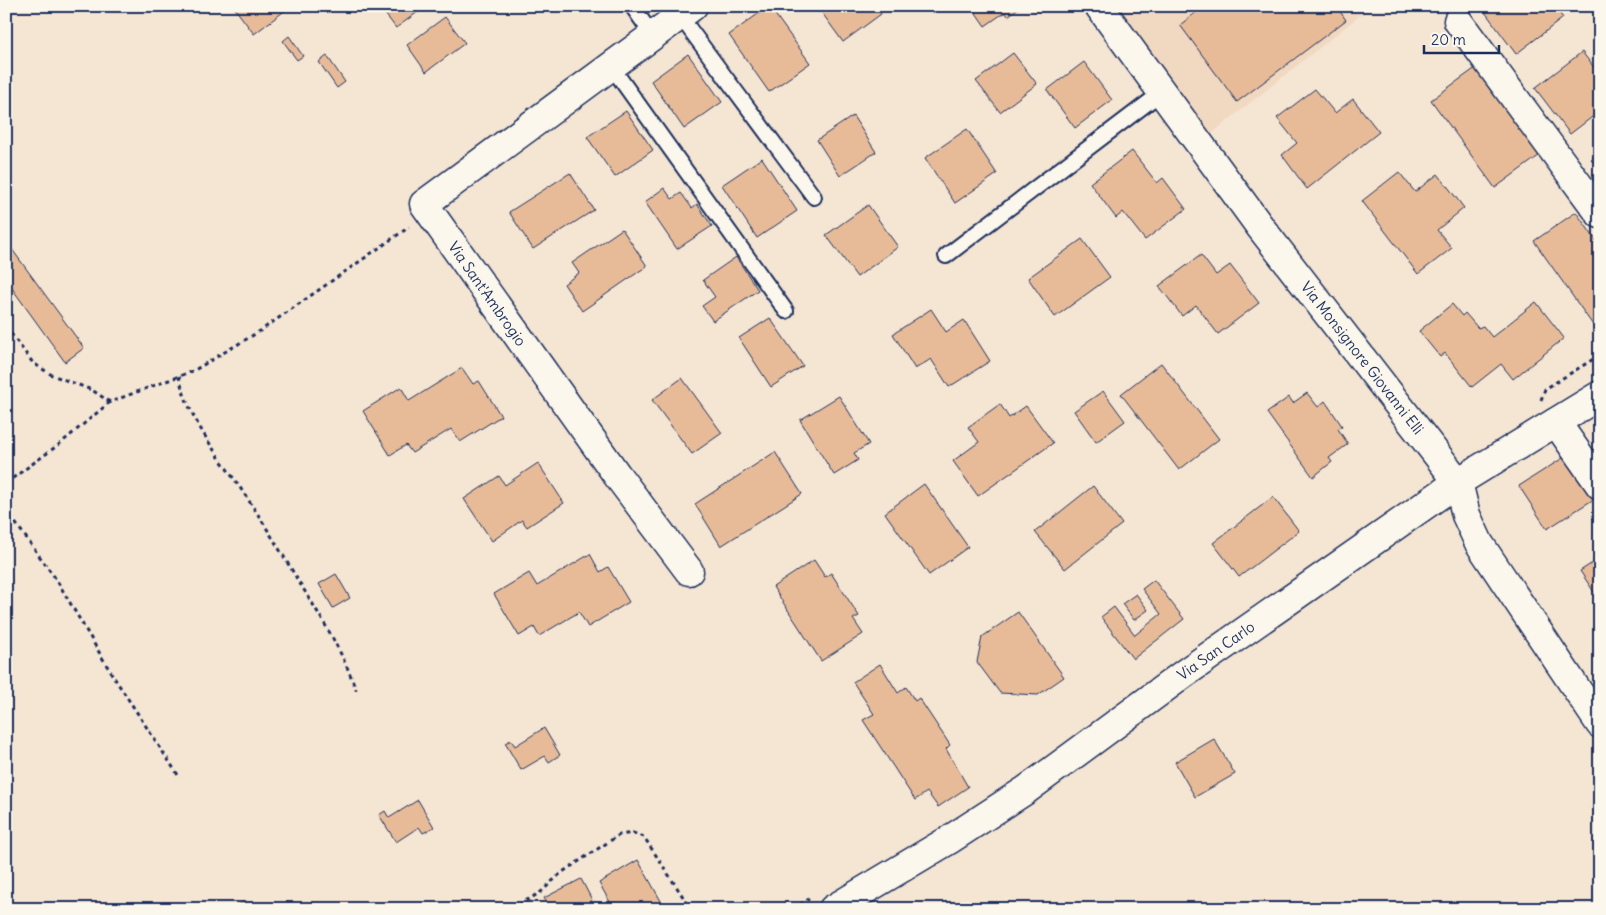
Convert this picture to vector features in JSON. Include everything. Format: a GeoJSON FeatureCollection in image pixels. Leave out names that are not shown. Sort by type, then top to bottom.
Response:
{"type":"FeatureCollection","features":[{"type":"Feature","properties":{"kind":"street","name":"Via Monsignore Giovanni Elli"},"geometry":{"type":"LineString","coordinates":[[1099,6],[1261,228],[1458,482],[1466,515],[1479,543],[1600,724]]}},
{"type":"Feature","properties":{"kind":"street"},"geometry":{"type":"LineString","coordinates":[[430,213],[424,204],[687,11]]}},
{"type":"Feature","properties":{"kind":"street"},"geometry":{"type":"LineString","coordinates":[[1458,21],[1600,214]]}},
{"type":"Feature","properties":{"kind":"street","name":"Via Sant'Ambrogio"},"geometry":{"type":"LineString","coordinates":[[430,213],[617,475],[689,571]]}},
{"type":"Feature","properties":{"kind":"street","name":"Via San Carlo"},"geometry":{"type":"LineString","coordinates":[[833,909],[948,840],[1026,790],[1185,673],[1458,482],[1600,394]]}},
{"type":"Feature","properties":{"kind":"street"},"geometry":{"type":"LineString","coordinates":[[1556,422],[1600,485]]}},
{"type":"Feature","properties":{"kind":"lane"},"geometry":{"type":"LineString","coordinates":[[632,6],[653,36]]}},
{"type":"Feature","properties":{"kind":"lane"},"geometry":{"type":"LineString","coordinates":[[687,11],[814,197]]}},
{"type":"Feature","properties":{"kind":"lane"},"geometry":{"type":"LineString","coordinates":[[611,66],[786,311]]}},
{"type":"Feature","properties":{"kind":"lane"},"geometry":{"type":"LineString","coordinates":[[946,256],[1162,92]]}},
{"type":"Feature","properties":{"kind":"path"},"geometry":{"type":"LineString","coordinates":[[6,482],[61,443],[110,402],[193,371],[260,331],[430,213]]}},
{"type":"Feature","properties":{"kind":"path"},"geometry":{"type":"LineString","coordinates":[[6,328],[33,363],[52,374],[92,390],[110,402]]}},
{"type":"Feature","properties":{"kind":"path"},"geometry":{"type":"LineString","coordinates":[[179,376],[182,392],[192,413],[254,508],[326,626],[350,672],[356,690]]}},
{"type":"Feature","properties":{"kind":"path"},"geometry":{"type":"LineString","coordinates":[[6,510],[56,579],[113,676],[178,775]]}},
{"type":"Feature","properties":{"kind":"path"},"geometry":{"type":"LineString","coordinates":[[512,909],[541,892],[561,873],[619,835],[633,833],[644,837],[691,909]]}},
{"type":"Feature","properties":{"kind":"shaded area"},"geometry":{"type":"Polygon","coordinates":[[[1118,6],[1365,6],[1368,9],[1211,134],[1118,6]]]}},
{"type":"Feature","properties":{"kind":"building"},"geometry":{"type":"Polygon","coordinates":[[[233,6],[291,6],[254,34],[233,6]]]}},
{"type":"Feature","properties":{"kind":"building"},"geometry":{"type":"Polygon","coordinates":[[[379,6],[426,6],[396,28],[379,6]]]}},
{"type":"Feature","properties":{"kind":"building"},"geometry":{"type":"Polygon","coordinates":[[[769,6],[810,63],[769,92],[729,35],[769,6]]]}},
{"type":"Feature","properties":{"kind":"building"},"geometry":{"type":"Polygon","coordinates":[[[817,6],[876,6],[881,14],[843,42],[817,6]]]}},
{"type":"Feature","properties":{"kind":"building"},"geometry":{"type":"Polygon","coordinates":[[[971,6],[1021,6],[1008,16],[1005,12],[985,26],[971,6]]]}},
{"type":"Feature","properties":{"kind":"building"},"geometry":{"type":"Polygon","coordinates":[[[1204,6],[1336,6],[1346,20],[1237,102],[1180,25],[1204,6]]]}},
{"type":"Feature","properties":{"kind":"building"},"geometry":{"type":"Polygon","coordinates":[[[1484,6],[1554,6],[1563,18],[1516,54],[1482,8],[1484,6]]]}},
{"type":"Feature","properties":{"kind":"building"},"geometry":{"type":"Polygon","coordinates":[[[445,17],[465,43],[426,72],[407,45],[445,17]]]}},
{"type":"Feature","properties":{"kind":"building"},"geometry":{"type":"Polygon","coordinates":[[[289,36],[303,56],[297,60],[283,41],[289,36]]]}},
{"type":"Feature","properties":{"kind":"building"},"geometry":{"type":"Polygon","coordinates":[[[1582,52],[1600,75],[1600,111],[1570,134],[1535,88],[1582,52]]]}},
{"type":"Feature","properties":{"kind":"building"},"geometry":{"type":"Polygon","coordinates":[[[1013,53],[1037,84],[1000,112],[976,81],[1013,53]]]}},
{"type":"Feature","properties":{"kind":"building"},"geometry":{"type":"Polygon","coordinates":[[[688,54],[722,102],[684,129],[651,81],[688,54]]]}},
{"type":"Feature","properties":{"kind":"building"},"geometry":{"type":"Polygon","coordinates":[[[327,56],[345,82],[337,88],[319,62],[327,56]]]}},
{"type":"Feature","properties":{"kind":"building"},"geometry":{"type":"Polygon","coordinates":[[[1084,62],[1112,100],[1075,128],[1047,90],[1084,62]]]}},
{"type":"Feature","properties":{"kind":"building"},"geometry":{"type":"Polygon","coordinates":[[[1477,67],[1540,155],[1495,188],[1431,100],[1477,67]]]}},
{"type":"Feature","properties":{"kind":"building"},"geometry":{"type":"Polygon","coordinates":[[[1315,89],[1335,113],[1353,99],[1379,132],[1307,189],[1282,155],[1297,143],[1277,118],[1315,89]]]}},
{"type":"Feature","properties":{"kind":"building"},"geometry":{"type":"Polygon","coordinates":[[[626,111],[653,150],[615,177],[587,137],[626,111]]]}},
{"type":"Feature","properties":{"kind":"building"},"geometry":{"type":"Polygon","coordinates":[[[853,116],[876,152],[840,176],[817,140],[853,116]]]}},
{"type":"Feature","properties":{"kind":"building"},"geometry":{"type":"Polygon","coordinates":[[[967,129],[997,174],[955,203],[925,158],[967,129]]]}},
{"type":"Feature","properties":{"kind":"building"},"geometry":{"type":"Polygon","coordinates":[[[1132,151],[1157,183],[1163,178],[1186,209],[1145,240],[1123,212],[1116,218],[1090,183],[1132,151]]]}},
{"type":"Feature","properties":{"kind":"building"},"geometry":{"type":"Polygon","coordinates":[[[1600,152],[1600,170],[1591,159],[1600,152]]]}},
{"type":"Feature","properties":{"kind":"building"},"geometry":{"type":"Polygon","coordinates":[[[762,158],[797,211],[757,238],[722,185],[762,158]]]}},
{"type":"Feature","properties":{"kind":"building"},"geometry":{"type":"Polygon","coordinates":[[[1399,172],[1415,192],[1438,174],[1464,208],[1437,230],[1452,248],[1418,274],[1362,201],[1399,172]]]}},
{"type":"Feature","properties":{"kind":"building"},"geometry":{"type":"Polygon","coordinates":[[[570,173],[594,210],[533,249],[509,212],[570,173]]]}},
{"type":"Feature","properties":{"kind":"building"},"geometry":{"type":"Polygon","coordinates":[[[664,188],[672,199],[681,193],[692,208],[697,204],[712,226],[677,249],[645,202],[664,188]]]}},
{"type":"Feature","properties":{"kind":"building"},"geometry":{"type":"Polygon","coordinates":[[[868,205],[898,247],[857,277],[826,235],[868,205]]]}},
{"type":"Feature","properties":{"kind":"building"},"geometry":{"type":"Polygon","coordinates":[[[1576,212],[1600,246],[1600,324],[1595,328],[1534,241],[1576,212]]]}},
{"type":"Feature","properties":{"kind":"building"},"geometry":{"type":"Polygon","coordinates":[[[622,229],[647,266],[582,311],[564,284],[579,273],[572,263],[622,229]]]}},
{"type":"Feature","properties":{"kind":"building"},"geometry":{"type":"Polygon","coordinates":[[[1082,239],[1110,277],[1055,317],[1028,278],[1082,239]]]}},
{"type":"Feature","properties":{"kind":"building"},"geometry":{"type":"Polygon","coordinates":[[[6,241],[84,348],[65,362],[6,280],[6,241]]]}},
{"type":"Feature","properties":{"kind":"building"},"geometry":{"type":"Polygon","coordinates":[[[1201,255],[1216,275],[1230,265],[1259,303],[1218,334],[1196,305],[1182,316],[1159,286],[1201,255]]]}},
{"type":"Feature","properties":{"kind":"building"},"geometry":{"type":"Polygon","coordinates":[[[736,257],[758,290],[713,321],[702,306],[715,297],[703,280],[736,257]]]}},
{"type":"Feature","properties":{"kind":"building"},"geometry":{"type":"Polygon","coordinates":[[[1536,302],[1564,338],[1513,379],[1501,364],[1472,387],[1445,353],[1440,357],[1419,331],[1452,304],[1462,316],[1465,313],[1478,328],[1483,326],[1492,337],[1536,302]]]}},
{"type":"Feature","properties":{"kind":"building"},"geometry":{"type":"Polygon","coordinates":[[[931,309],[946,332],[964,320],[990,361],[949,387],[931,359],[915,369],[893,334],[931,309]]]}},
{"type":"Feature","properties":{"kind":"building"},"geometry":{"type":"Polygon","coordinates":[[[770,318],[803,366],[771,387],[739,338],[770,318]]]}},
{"type":"Feature","properties":{"kind":"building"},"geometry":{"type":"Polygon","coordinates":[[[1161,363],[1219,439],[1179,470],[1121,394],[1161,363]]]}},
{"type":"Feature","properties":{"kind":"building"},"geometry":{"type":"Polygon","coordinates":[[[462,368],[473,384],[479,381],[501,416],[460,442],[451,429],[412,453],[406,445],[390,455],[363,411],[401,387],[409,401],[462,368]]]}},
{"type":"Feature","properties":{"kind":"building"},"geometry":{"type":"Polygon","coordinates":[[[682,378],[722,433],[692,454],[652,400],[682,378]]]}},
{"type":"Feature","properties":{"kind":"building"},"geometry":{"type":"Polygon","coordinates":[[[1103,391],[1125,421],[1096,442],[1074,411],[1103,391]]]}},
{"type":"Feature","properties":{"kind":"building"},"geometry":{"type":"Polygon","coordinates":[[[1307,393],[1318,407],[1325,401],[1342,426],[1338,429],[1348,444],[1329,458],[1332,462],[1313,477],[1267,413],[1289,397],[1293,403],[1307,393]]]}},
{"type":"Feature","properties":{"kind":"building"},"geometry":{"type":"Polygon","coordinates":[[[839,396],[869,444],[854,453],[858,460],[834,475],[800,420],[839,396]]]}},
{"type":"Feature","properties":{"kind":"building"},"geometry":{"type":"Polygon","coordinates":[[[1000,404],[1009,418],[1026,406],[1053,443],[978,496],[953,461],[979,442],[968,427],[1000,404]]]}},
{"type":"Feature","properties":{"kind":"building"},"geometry":{"type":"Polygon","coordinates":[[[775,452],[802,494],[721,546],[695,504],[775,452]]]}},
{"type":"Feature","properties":{"kind":"building"},"geometry":{"type":"Polygon","coordinates":[[[1566,456],[1594,499],[1547,529],[1519,486],[1566,456]]]}},
{"type":"Feature","properties":{"kind":"building"},"geometry":{"type":"Polygon","coordinates":[[[538,463],[564,503],[527,527],[522,520],[492,541],[464,499],[499,476],[505,485],[538,463]]]}},
{"type":"Feature","properties":{"kind":"building"},"geometry":{"type":"Polygon","coordinates":[[[924,484],[968,547],[929,575],[885,513],[924,484]]]}},
{"type":"Feature","properties":{"kind":"building"},"geometry":{"type":"Polygon","coordinates":[[[1093,486],[1122,524],[1065,569],[1035,532],[1093,486]]]}},
{"type":"Feature","properties":{"kind":"building"},"geometry":{"type":"Polygon","coordinates":[[[1273,497],[1299,531],[1239,577],[1213,543],[1273,497]]]}},
{"type":"Feature","properties":{"kind":"building"},"geometry":{"type":"Polygon","coordinates":[[[590,554],[600,572],[608,567],[629,602],[588,627],[579,612],[539,636],[534,627],[519,636],[494,594],[529,573],[537,586],[590,554]]]}},
{"type":"Feature","properties":{"kind":"building"},"geometry":{"type":"Polygon","coordinates":[[[1600,558],[1600,601],[1580,571],[1600,558]]]}},
{"type":"Feature","properties":{"kind":"building"},"geometry":{"type":"Polygon","coordinates":[[[814,560],[825,577],[831,573],[859,616],[853,619],[863,634],[821,661],[773,587],[814,560]]]}},
{"type":"Feature","properties":{"kind":"building"},"geometry":{"type":"Polygon","coordinates":[[[336,574],[350,598],[333,608],[319,584],[336,574]]]}},
{"type":"Feature","properties":{"kind":"building"},"geometry":{"type":"Polygon","coordinates":[[[1154,580],[1184,619],[1133,659],[1101,617],[1114,607],[1135,635],[1161,614],[1142,589],[1154,580]]]}},
{"type":"Feature","properties":{"kind":"building"},"geometry":{"type":"Polygon","coordinates":[[[1136,594],[1148,610],[1134,620],[1122,604],[1136,594]]]}},
{"type":"Feature","properties":{"kind":"building"},"geometry":{"type":"Polygon","coordinates":[[[1018,612],[1064,677],[1038,695],[1000,693],[977,662],[982,637],[1018,612]]]}},
{"type":"Feature","properties":{"kind":"building"},"geometry":{"type":"Polygon","coordinates":[[[880,664],[898,693],[906,687],[915,701],[919,698],[950,745],[946,749],[968,787],[938,807],[927,792],[915,800],[863,720],[874,714],[853,682],[880,664]]]}},
{"type":"Feature","properties":{"kind":"building"},"geometry":{"type":"Polygon","coordinates":[[[544,728],[560,755],[549,762],[545,756],[521,770],[505,743],[511,740],[515,746],[544,728]]]}},
{"type":"Feature","properties":{"kind":"building"},"geometry":{"type":"Polygon","coordinates":[[[1214,739],[1235,774],[1195,797],[1175,762],[1214,739]]]}},
{"type":"Feature","properties":{"kind":"building"},"geometry":{"type":"Polygon","coordinates":[[[418,800],[434,827],[423,833],[419,827],[396,842],[379,815],[385,811],[389,818],[418,800]]]}},
{"type":"Feature","properties":{"kind":"building"},"geometry":{"type":"Polygon","coordinates":[[[638,860],[661,901],[647,909],[614,909],[599,883],[638,860]]]}},
{"type":"Feature","properties":{"kind":"building"},"geometry":{"type":"Polygon","coordinates":[[[581,879],[592,900],[576,909],[550,909],[544,898],[581,879]]]}},
{"type":"Feature","properties":{"kind":"building"},"geometry":{"type":"Polygon","coordinates":[[[243,902],[247,909],[232,909],[243,902]]]}}]}
